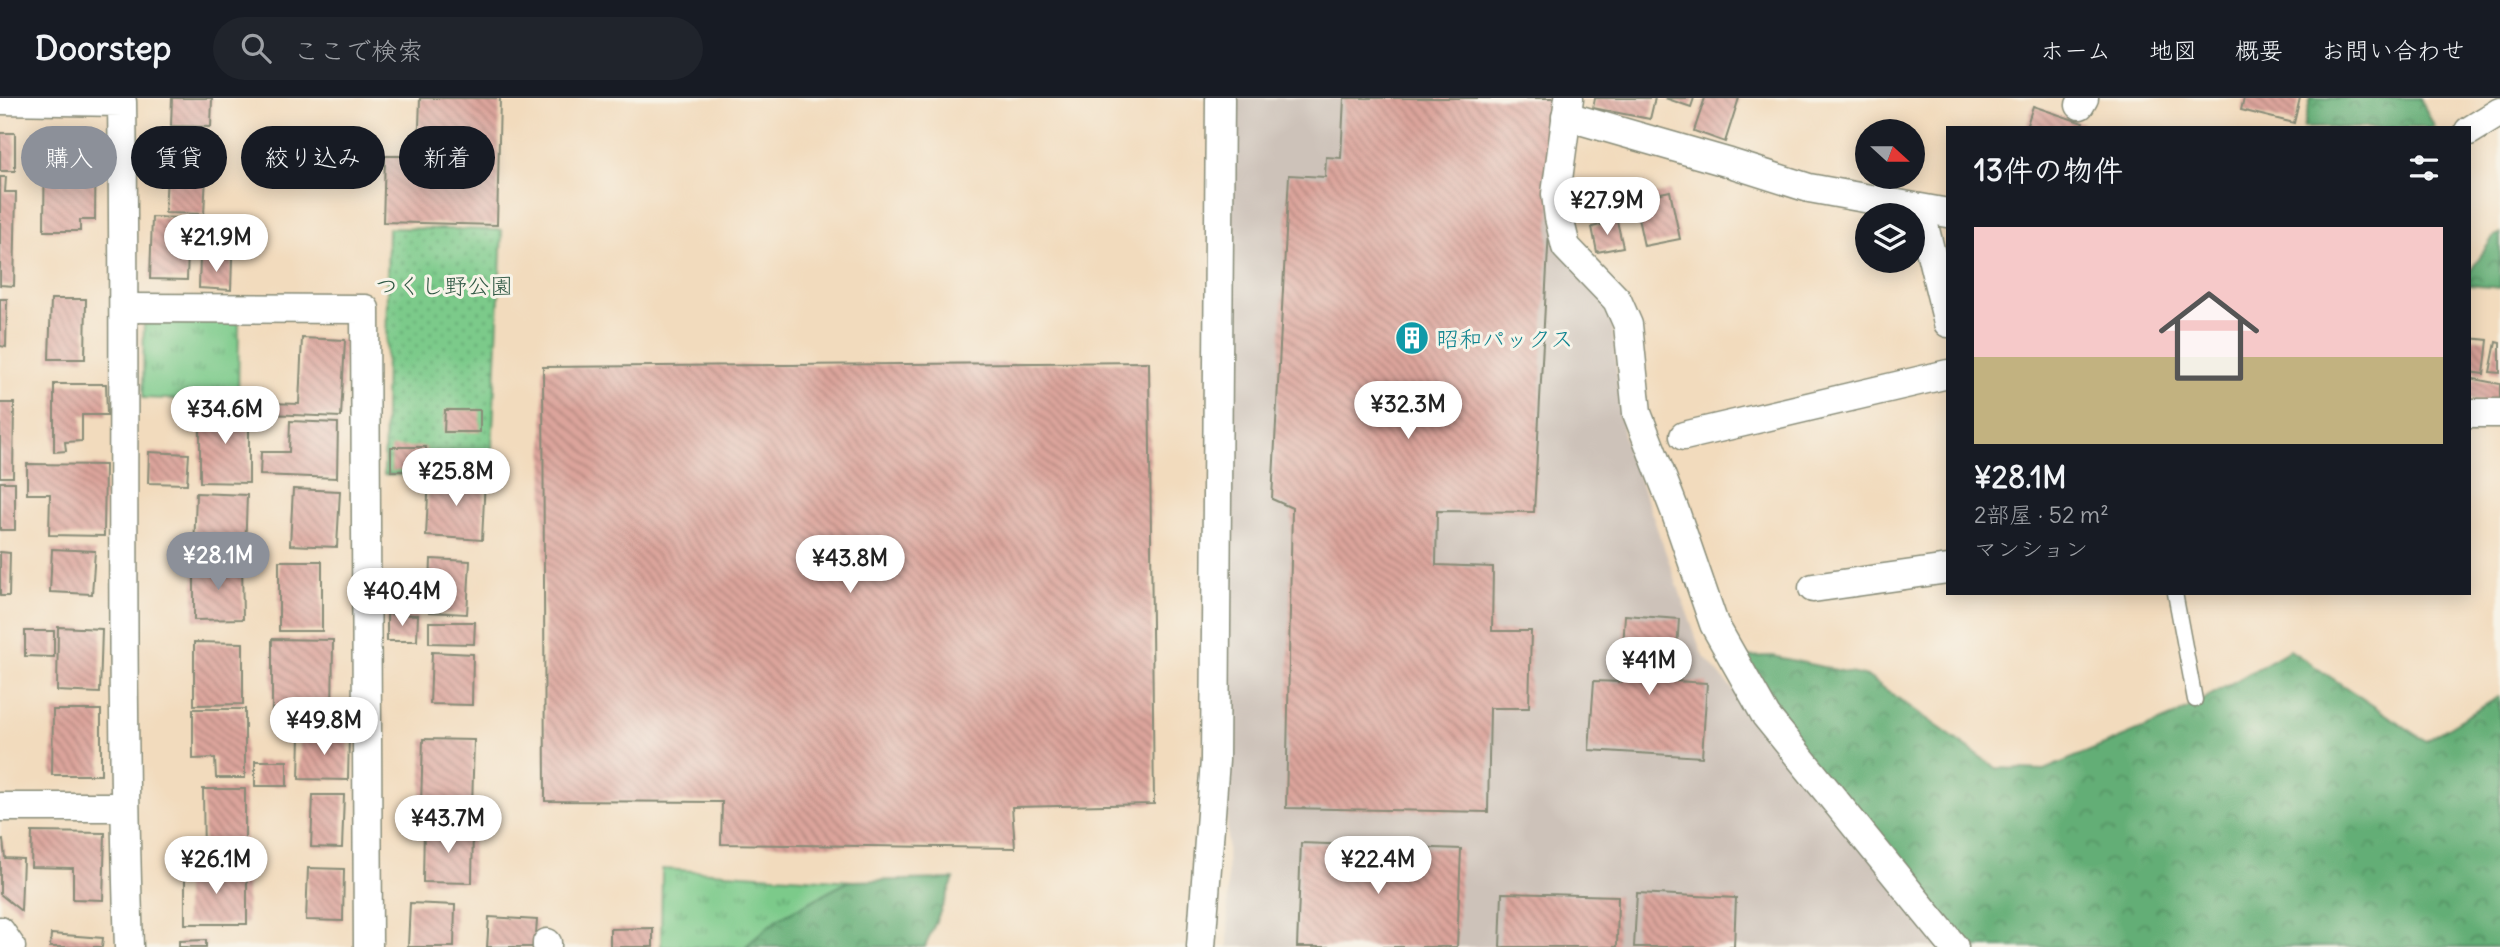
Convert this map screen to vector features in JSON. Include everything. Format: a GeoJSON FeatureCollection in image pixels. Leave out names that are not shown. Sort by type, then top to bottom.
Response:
{"type":"FeatureCollection","features":[{"type":"Feature","properties":{"kind":"street"},"geometry":{"type":"LineString","coordinates":[[1201,947],[1215,760],[1220,98]]}},
{"type":"Feature","properties":{"kind":"street"},"geometry":{"type":"LineString","coordinates":[[0,100],[122,102],[125,308],[124,807],[129,947]]}},
{"type":"Feature","properties":{"kind":"street"},"geometry":{"type":"LineString","coordinates":[[1888,203],[1809,188],[1567,107],[1556,194],[1566,247],[1617,300],[1628,325],[1637,413],[1675,511],[1714,624],[1766,716],[1954,947]]}},
{"type":"Feature","properties":{"kind":"street"},"geometry":{"type":"LineString","coordinates":[[2471,130],[2500,111]]}},
{"type":"Feature","properties":{"kind":"street"},"geometry":{"type":"LineString","coordinates":[[1925,210],[1946,214]]}},
{"type":"Feature","properties":{"kind":"street"},"geometry":{"type":"LineString","coordinates":[[1925,229],[1946,315]]}},
{"type":"Feature","properties":{"kind":"street"},"geometry":{"type":"LineString","coordinates":[[125,308],[365,309],[368,947]]}},
{"type":"Feature","properties":{"kind":"street"},"geometry":{"type":"LineString","coordinates":[[1684,436],[1946,374]]}},
{"type":"Feature","properties":{"kind":"street"},"geometry":{"type":"LineString","coordinates":[[2471,413],[2500,413]]}},
{"type":"Feature","properties":{"kind":"street"},"geometry":{"type":"LineString","coordinates":[[1814,588],[1946,569]]}},
{"type":"Feature","properties":{"kind":"street"},"geometry":{"type":"LineString","coordinates":[[0,807],[124,807]]}},
{"type":"Feature","properties":{"kind":"street"},"geometry":{"type":"LineString","coordinates":[[0,931],[11,947]]}},
{"type":"Feature","properties":{"kind":"lane"},"geometry":{"type":"LineString","coordinates":[[2175,595],[2195,700]]}},
{"type":"Feature","properties":{"kind":"shaded area"},"geometry":{"type":"Polygon","coordinates":[[[1221,98],[1560,98],[1556,194],[1609,292],[1623,433],[1702,654],[1956,947],[1228,947],[1221,98]]]}},
{"type":"Feature","properties":{"kind":"green space"},"geometry":{"type":"Polygon","coordinates":[[[2311,98],[2420,98],[2434,126],[2304,126],[2311,98]]]}},
{"type":"Feature","properties":{"kind":"green space","name":"つくし野公園"},"geometry":{"type":"Polygon","coordinates":[[[388,228],[502,230],[491,474],[384,475],[388,228]]]}},
{"type":"Feature","properties":{"kind":"green space"},"geometry":{"type":"Polygon","coordinates":[[[2500,233],[2500,288],[2471,285],[2471,270],[2494,236],[2500,233]]]}},
{"type":"Feature","properties":{"kind":"green space"},"geometry":{"type":"Polygon","coordinates":[[[144,317],[239,323],[238,402],[143,398],[144,317]]]}},
{"type":"Feature","properties":{"kind":"green space"},"geometry":{"type":"Polygon","coordinates":[[[2290,650],[2426,741],[2500,696],[2500,947],[1954,947],[1770,710],[1741,657],[1773,656],[1868,677],[1996,768],[2044,770],[2174,716],[2290,650]]]}},
{"type":"Feature","properties":{"kind":"green space"},"geometry":{"type":"Polygon","coordinates":[[[662,869],[853,881],[777,919],[745,947],[661,947],[662,869]]]}},
{"type":"Feature","properties":{"kind":"green space"},"geometry":{"type":"Polygon","coordinates":[[[954,879],[925,947],[745,947],[777,919],[849,881],[954,879]]]}},
{"type":"Feature","properties":{"kind":"building"},"geometry":{"type":"Polygon","coordinates":[[[172,98],[212,98],[211,126],[171,126],[172,98]]]}},
{"type":"Feature","properties":{"kind":"building"},"geometry":{"type":"Polygon","coordinates":[[[420,98],[500,98],[497,225],[383,222],[385,156],[399,156],[399,189],[495,189],[495,126],[419,126],[420,98]]]}},
{"type":"Feature","properties":{"kind":"building","name":"昭和パックス"},"geometry":{"type":"Polygon","coordinates":[[[1344,98],[1556,98],[1534,512],[1437,511],[1436,565],[1493,567],[1492,631],[1531,631],[1529,708],[1490,708],[1488,812],[1286,808],[1292,508],[1272,499],[1289,175],[1325,177],[1326,157],[1341,158],[1344,98]]]}},
{"type":"Feature","properties":{"kind":"building"},"geometry":{"type":"Polygon","coordinates":[[[1595,98],[1655,98],[1650,119],[1593,108],[1595,98]]]}},
{"type":"Feature","properties":{"kind":"building"},"geometry":{"type":"Polygon","coordinates":[[[1665,98],[1694,98],[1691,107],[1665,98]]]}},
{"type":"Feature","properties":{"kind":"building"},"geometry":{"type":"Polygon","coordinates":[[[1705,98],[1739,98],[1725,142],[1694,131],[1705,98]]]}},
{"type":"Feature","properties":{"kind":"building"},"geometry":{"type":"Polygon","coordinates":[[[2244,98],[2300,98],[2294,123],[2241,110],[2244,98]]]}},
{"type":"Feature","properties":{"kind":"building"},"geometry":{"type":"Polygon","coordinates":[[[2033,106],[2083,123],[2082,126],[2027,126],[2033,106]]]}},
{"type":"Feature","properties":{"kind":"building"},"geometry":{"type":"Polygon","coordinates":[[[0,133],[15,133],[15,171],[0,171],[0,133]]]}},
{"type":"Feature","properties":{"kind":"building"},"geometry":{"type":"Polygon","coordinates":[[[0,177],[6,177],[5,192],[16,192],[14,286],[0,285],[0,177]]]}},
{"type":"Feature","properties":{"kind":"building"},"geometry":{"type":"Polygon","coordinates":[[[44,189],[95,189],[95,220],[80,220],[80,231],[44,231],[44,189]]]}},
{"type":"Feature","properties":{"kind":"building"},"geometry":{"type":"Polygon","coordinates":[[[166,189],[205,189],[204,214],[165,213],[166,189]]]}},
{"type":"Feature","properties":{"kind":"building"},"geometry":{"type":"Polygon","coordinates":[[[1670,191],[1680,239],[1644,246],[1634,199],[1670,191]]]}},
{"type":"Feature","properties":{"kind":"building"},"geometry":{"type":"Polygon","coordinates":[[[152,217],[214,219],[212,251],[188,251],[187,280],[150,279],[152,217]]]}},
{"type":"Feature","properties":{"kind":"building"},"geometry":{"type":"Polygon","coordinates":[[[1617,221],[1623,247],[1597,252],[1592,227],[1617,221]]]}},
{"type":"Feature","properties":{"kind":"building"},"geometry":{"type":"Polygon","coordinates":[[[200,257],[232,259],[231,290],[199,288],[200,257]]]}},
{"type":"Feature","properties":{"kind":"building"},"geometry":{"type":"Polygon","coordinates":[[[0,299],[7,299],[6,347],[0,346],[0,299]]]}},
{"type":"Feature","properties":{"kind":"building"},"geometry":{"type":"Polygon","coordinates":[[[51,299],[86,299],[85,359],[49,359],[51,299]]]}},
{"type":"Feature","properties":{"kind":"building"},"geometry":{"type":"Polygon","coordinates":[[[302,338],[345,340],[341,417],[269,414],[269,403],[299,404],[302,338]]]}},
{"type":"Feature","properties":{"kind":"building"},"geometry":{"type":"Polygon","coordinates":[[[2471,338],[2488,340],[2484,374],[2471,372],[2471,338]]]}},
{"type":"Feature","properties":{"kind":"building"},"geometry":{"type":"Polygon","coordinates":[[[2496,342],[2500,343],[2500,373],[2490,372],[2496,342]]]}},
{"type":"Feature","properties":{"kind":"building"},"geometry":{"type":"Polygon","coordinates":[[[1149,362],[1154,804],[1012,807],[1015,848],[721,844],[722,802],[545,801],[543,367],[1149,362]]]}},
{"type":"Feature","properties":{"kind":"building"},"geometry":{"type":"Polygon","coordinates":[[[2471,378],[2500,384],[2500,405],[2471,398],[2471,378]]]}},
{"type":"Feature","properties":{"kind":"building"},"geometry":{"type":"Polygon","coordinates":[[[54,384],[106,384],[107,415],[82,415],[82,441],[65,442],[66,451],[54,452],[54,384]]]}},
{"type":"Feature","properties":{"kind":"building"},"geometry":{"type":"Polygon","coordinates":[[[0,403],[14,403],[13,477],[0,477],[0,403]]]}},
{"type":"Feature","properties":{"kind":"building"},"geometry":{"type":"Polygon","coordinates":[[[200,409],[249,409],[249,483],[200,482],[200,409]]]}},
{"type":"Feature","properties":{"kind":"building"},"geometry":{"type":"Polygon","coordinates":[[[445,410],[480,410],[480,432],[444,432],[445,410]]]}},
{"type":"Feature","properties":{"kind":"building"},"geometry":{"type":"Polygon","coordinates":[[[290,421],[338,423],[337,478],[260,475],[261,452],[289,452],[290,421]]]}},
{"type":"Feature","properties":{"kind":"building"},"geometry":{"type":"Polygon","coordinates":[[[391,447],[426,447],[426,471],[391,471],[391,447]]]}},
{"type":"Feature","properties":{"kind":"building"},"geometry":{"type":"Polygon","coordinates":[[[149,452],[189,454],[187,484],[148,483],[149,452]]]}},
{"type":"Feature","properties":{"kind":"building"},"geometry":{"type":"Polygon","coordinates":[[[27,464],[105,465],[104,536],[49,535],[50,494],[27,494],[27,464]]]}},
{"type":"Feature","properties":{"kind":"building"},"geometry":{"type":"Polygon","coordinates":[[[429,476],[485,479],[482,540],[426,536],[429,476]]]}},
{"type":"Feature","properties":{"kind":"building"},"geometry":{"type":"Polygon","coordinates":[[[0,482],[15,482],[15,530],[0,530],[0,482]]]}},
{"type":"Feature","properties":{"kind":"building"},"geometry":{"type":"Polygon","coordinates":[[[293,489],[340,491],[337,547],[290,545],[293,489]]]}},
{"type":"Feature","properties":{"kind":"building"},"geometry":{"type":"Polygon","coordinates":[[[196,493],[247,495],[245,553],[194,551],[196,493]]]}},
{"type":"Feature","properties":{"kind":"building"},"geometry":{"type":"Polygon","coordinates":[[[52,549],[95,551],[92,594],[50,592],[52,549]]]}},
{"type":"Feature","properties":{"kind":"building"},"geometry":{"type":"Polygon","coordinates":[[[0,552],[10,553],[9,596],[0,596],[0,552]]]}},
{"type":"Feature","properties":{"kind":"building"},"geometry":{"type":"Polygon","coordinates":[[[431,559],[470,561],[467,614],[429,612],[431,559]]]}},
{"type":"Feature","properties":{"kind":"building"},"geometry":{"type":"Polygon","coordinates":[[[279,561],[322,561],[322,631],[279,631],[279,561]]]}},
{"type":"Feature","properties":{"kind":"building"},"geometry":{"type":"Polygon","coordinates":[[[242,564],[243,619],[194,620],[194,565],[242,564]]]}},
{"type":"Feature","properties":{"kind":"building"},"geometry":{"type":"Polygon","coordinates":[[[387,614],[418,615],[417,641],[387,641],[387,614]]]}},
{"type":"Feature","properties":{"kind":"building"},"geometry":{"type":"Polygon","coordinates":[[[1625,615],[1679,619],[1675,681],[1707,683],[1702,757],[1589,750],[1594,681],[1621,682],[1625,615]]]}},
{"type":"Feature","properties":{"kind":"building"},"geometry":{"type":"Polygon","coordinates":[[[429,622],[475,622],[474,644],[429,643],[429,622]]]}},
{"type":"Feature","properties":{"kind":"building"},"geometry":{"type":"Polygon","coordinates":[[[58,627],[102,629],[100,693],[57,691],[58,627]]]}},
{"type":"Feature","properties":{"kind":"building"},"geometry":{"type":"Polygon","coordinates":[[[25,631],[54,631],[54,657],[25,656],[25,631]]]}},
{"type":"Feature","properties":{"kind":"building"},"geometry":{"type":"Polygon","coordinates":[[[272,639],[333,640],[332,717],[272,717],[272,639]]]}},
{"type":"Feature","properties":{"kind":"building"},"geometry":{"type":"Polygon","coordinates":[[[194,642],[243,643],[243,704],[194,705],[194,642]]]}},
{"type":"Feature","properties":{"kind":"building"},"geometry":{"type":"Polygon","coordinates":[[[432,652],[473,654],[472,705],[430,704],[432,652]]]}},
{"type":"Feature","properties":{"kind":"building"},"geometry":{"type":"Polygon","coordinates":[[[193,709],[245,709],[245,778],[216,778],[215,758],[193,759],[193,709]]]}},
{"type":"Feature","properties":{"kind":"building"},"geometry":{"type":"Polygon","coordinates":[[[53,710],[101,710],[101,775],[52,775],[53,710]]]}},
{"type":"Feature","properties":{"kind":"building"},"geometry":{"type":"Polygon","coordinates":[[[300,734],[349,735],[348,780],[299,779],[300,734]]]}},
{"type":"Feature","properties":{"kind":"building"},"geometry":{"type":"Polygon","coordinates":[[[423,739],[474,740],[472,807],[421,805],[423,739]]]}},
{"type":"Feature","properties":{"kind":"building"},"geometry":{"type":"Polygon","coordinates":[[[255,761],[287,761],[287,786],[255,786],[255,761]]]}},
{"type":"Feature","properties":{"kind":"building"},"geometry":{"type":"Polygon","coordinates":[[[203,789],[245,789],[245,857],[204,857],[203,789]]]}},
{"type":"Feature","properties":{"kind":"building"},"geometry":{"type":"Polygon","coordinates":[[[313,795],[344,795],[342,848],[311,847],[313,795]]]}},
{"type":"Feature","properties":{"kind":"building"},"geometry":{"type":"Polygon","coordinates":[[[424,827],[473,828],[472,883],[423,882],[424,827]]]}},
{"type":"Feature","properties":{"kind":"building"},"geometry":{"type":"Polygon","coordinates":[[[32,832],[105,833],[103,900],[73,899],[73,868],[31,867],[32,832]]]}},
{"type":"Feature","properties":{"kind":"building"},"geometry":{"type":"Polygon","coordinates":[[[3,840],[5,858],[23,859],[21,911],[0,894],[0,841],[3,840]]]}},
{"type":"Feature","properties":{"kind":"building"},"geometry":{"type":"Polygon","coordinates":[[[1301,843],[1461,849],[1457,947],[1297,947],[1301,843]]]}},
{"type":"Feature","properties":{"kind":"building"},"geometry":{"type":"Polygon","coordinates":[[[308,868],[344,869],[343,921],[306,920],[308,868]]]}},
{"type":"Feature","properties":{"kind":"building"},"geometry":{"type":"Polygon","coordinates":[[[185,869],[247,869],[247,924],[185,924],[185,869]]]}},
{"type":"Feature","properties":{"kind":"building"},"geometry":{"type":"Polygon","coordinates":[[[1502,893],[1618,896],[1617,947],[1500,947],[1502,893]]]}},
{"type":"Feature","properties":{"kind":"building"},"geometry":{"type":"Polygon","coordinates":[[[1637,893],[1736,898],[1734,947],[1634,947],[1637,893]]]}},
{"type":"Feature","properties":{"kind":"building"},"geometry":{"type":"Polygon","coordinates":[[[410,903],[455,905],[454,947],[408,947],[410,903]]]}},
{"type":"Feature","properties":{"kind":"building"},"geometry":{"type":"Polygon","coordinates":[[[489,917],[537,920],[535,947],[487,947],[489,917]]]}},
{"type":"Feature","properties":{"kind":"building"},"geometry":{"type":"Polygon","coordinates":[[[653,928],[653,947],[610,947],[610,929],[653,928]]]}},
{"type":"Feature","properties":{"kind":"building"},"geometry":{"type":"Polygon","coordinates":[[[51,934],[103,938],[102,947],[50,947],[51,934]]]}},
{"type":"Feature","properties":{"kind":"building"},"geometry":{"type":"Polygon","coordinates":[[[206,940],[206,947],[179,947],[179,941],[206,940]]]}},
{"type":"Feature","properties":{"kind":"place","name":"昭和パックス"},"geometry":{"type":"Point","coordinates":[1412,338]}}]}
